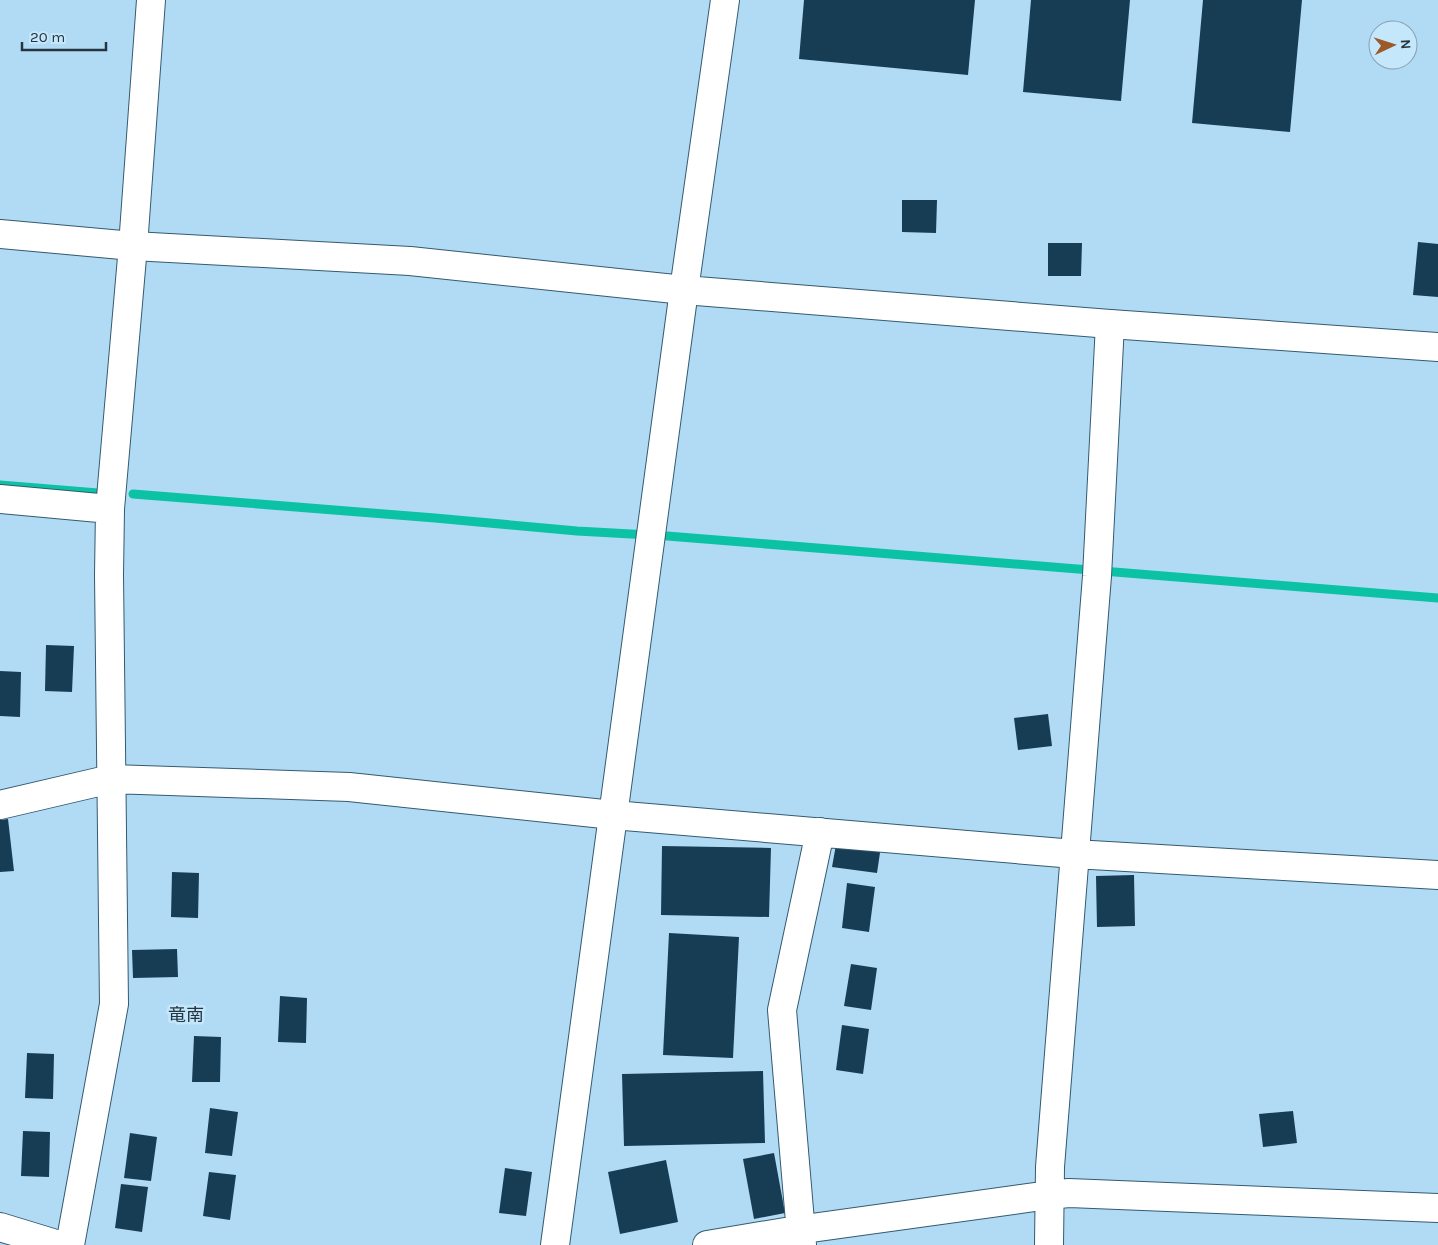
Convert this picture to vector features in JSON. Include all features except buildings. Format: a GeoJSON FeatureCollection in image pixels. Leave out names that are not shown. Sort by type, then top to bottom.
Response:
{"type":"FeatureCollection","features":[{"type":"Feature","properties":{"kind":"street"},"geometry":{"type":"LineString","coordinates":[[70,1245],[114,1004],[109,575],[110,509],[133,246],[151,0]]}},
{"type":"Feature","properties":{"kind":"street"},"geometry":{"type":"LineString","coordinates":[[555,1245],[684,290],[726,0]]}},
{"type":"Feature","properties":{"kind":"street"},"geometry":{"type":"LineString","coordinates":[[0,234],[133,246],[410,261],[684,290],[1110,324],[1438,347]]}},
{"type":"Feature","properties":{"kind":"street"},"geometry":{"type":"LineString","coordinates":[[1049,1245],[1050,1167],[1098,569],[1110,324]]}},
{"type":"Feature","properties":{"kind":"street"},"geometry":{"type":"LineString","coordinates":[[0,499],[110,509]]}},
{"type":"Feature","properties":{"kind":"street"},"geometry":{"type":"LineString","coordinates":[[0,805],[111,779],[349,787],[613,815],[1074,854],[1438,875]]}},
{"type":"Feature","properties":{"kind":"street"},"geometry":{"type":"LineString","coordinates":[[802,1238],[782,1010],[820,832]]}},
{"type":"Feature","properties":{"kind":"street"},"geometry":{"type":"LineString","coordinates":[[707,1245],[802,1238],[1069,1193],[1438,1208]]}},
{"type":"Feature","properties":{"kind":"street"},"geometry":{"type":"LineString","coordinates":[[0,1227],[59,1245]]}},
{"type":"Feature","properties":{"kind":"waterway"},"geometry":{"type":"LineString","coordinates":[[0,485],[98,493]]}},
{"type":"Feature","properties":{"kind":"waterway"},"geometry":{"type":"LineString","coordinates":[[133,494],[577,531],[667,536],[1438,598]]}},
{"type":"Feature","properties":{"kind":"district","name":"竜南"},"geometry":{"type":"Point","coordinates":[186,1015]}}]}
